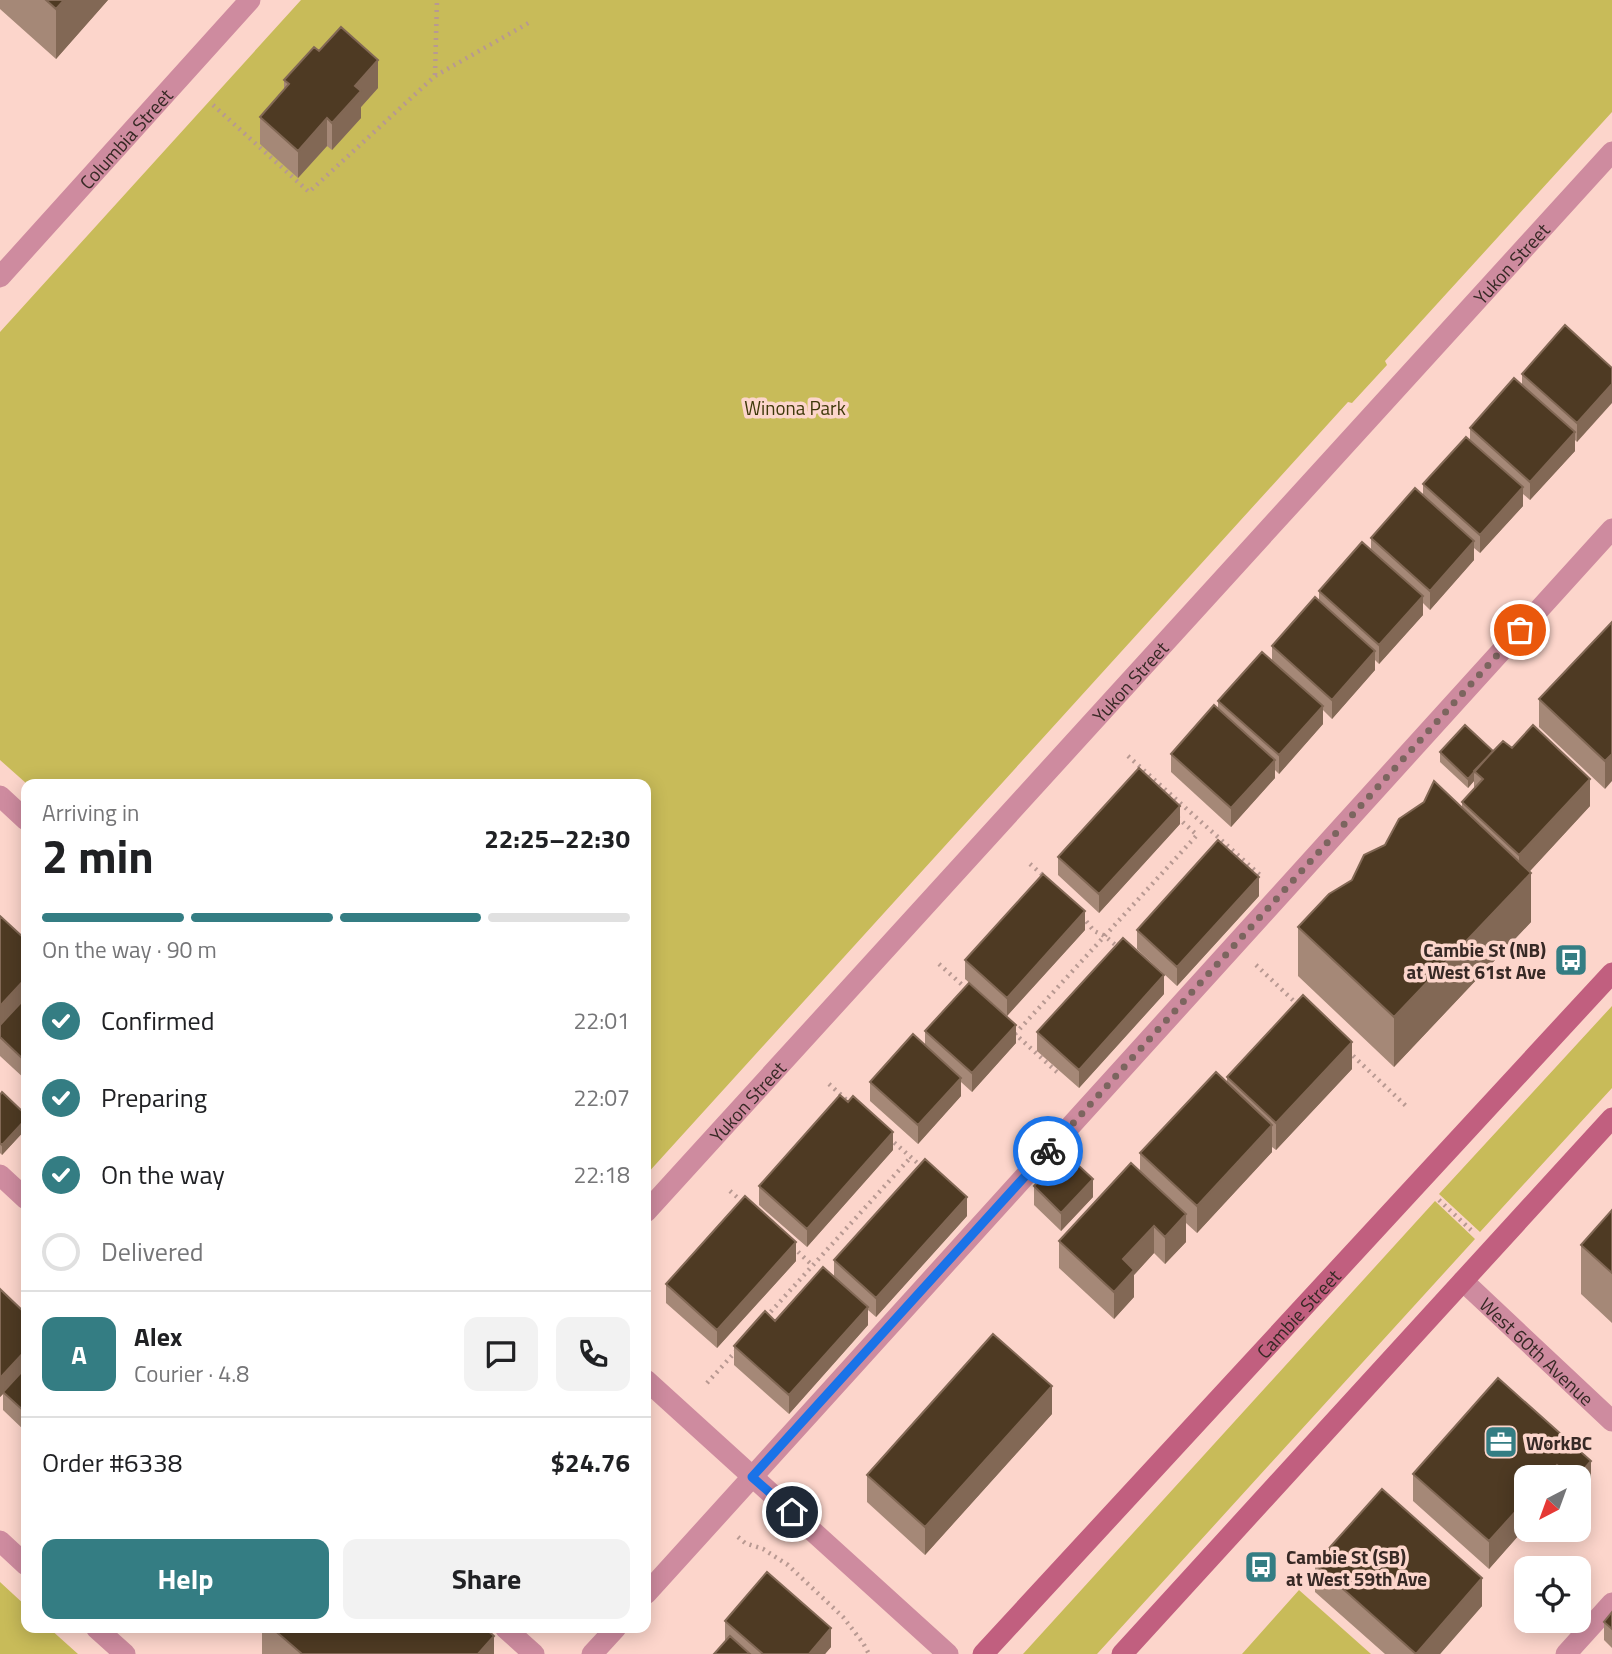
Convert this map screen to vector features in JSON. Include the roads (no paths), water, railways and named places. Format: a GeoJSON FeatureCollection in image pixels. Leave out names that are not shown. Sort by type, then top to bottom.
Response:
{"type":"FeatureCollection","features":[{"type":"Feature","properties":{"kind":"main road","name":"Cambie Street"},"geometry":{"type":"LineString","coordinates":[[983,1654],[1612,973]]}},
{"type":"Feature","properties":{"kind":"main road"},"geometry":{"type":"LineString","coordinates":[[1122,1654],[1612,1118]]}},
{"type":"Feature","properties":{"kind":"street","name":"Columbia Street"},"geometry":{"type":"LineString","coordinates":[[0,277],[250,0]]}},
{"type":"Feature","properties":{"kind":"street","name":"Yukon Street"},"geometry":{"type":"LineString","coordinates":[[651,1207],[1612,152]]}},
{"type":"Feature","properties":{"kind":"street"},"geometry":{"type":"LineString","coordinates":[[651,1588],[1612,529]]}},
{"type":"Feature","properties":{"kind":"street"},"geometry":{"type":"LineString","coordinates":[[0,796],[21,815]]}},
{"type":"Feature","properties":{"kind":"street"},"geometry":{"type":"LineString","coordinates":[[0,1175],[21,1194]]}},
{"type":"Feature","properties":{"kind":"street","name":"West 60th Avenue"},"geometry":{"type":"LineString","coordinates":[[1463,1281],[1612,1420]]}},
{"type":"Feature","properties":{"kind":"street"},"geometry":{"type":"LineString","coordinates":[[651,1385],[948,1654]]}},
{"type":"Feature","properties":{"kind":"street"},"geometry":{"type":"LineString","coordinates":[[0,1541],[21,1560]]}},
{"type":"Feature","properties":{"kind":"street"},"geometry":{"type":"LineString","coordinates":[[1566,1654],[1612,1604]]}},
{"type":"Feature","properties":{"kind":"street"},"geometry":{"type":"LineString","coordinates":[[102,1633],[125,1654]]}},
{"type":"Feature","properties":{"kind":"street"},"geometry":{"type":"LineString","coordinates":[[511,1633],[534,1654]]}},
{"type":"Feature","properties":{"kind":"street"},"geometry":{"type":"LineString","coordinates":[[592,1654],[611,1633]]}},
{"type":"Feature","properties":{"kind":"place","name":"Cambie St (NB) at West 61st Ave"},"geometry":{"type":"Point","coordinates":[1571,960]}},
{"type":"Feature","properties":{"kind":"place","name":"WorkBC"},"geometry":{"type":"Point","coordinates":[1501,1442]}},
{"type":"Feature","properties":{"kind":"place","name":"Cambie St (SB) at West 59th Ave"},"geometry":{"type":"Point","coordinates":[1261,1567]}},
{"type":"Feature","properties":{"kind":"park label","name":"Winona Park"},"geometry":{"type":"Point","coordinates":[795,407]}}]}
